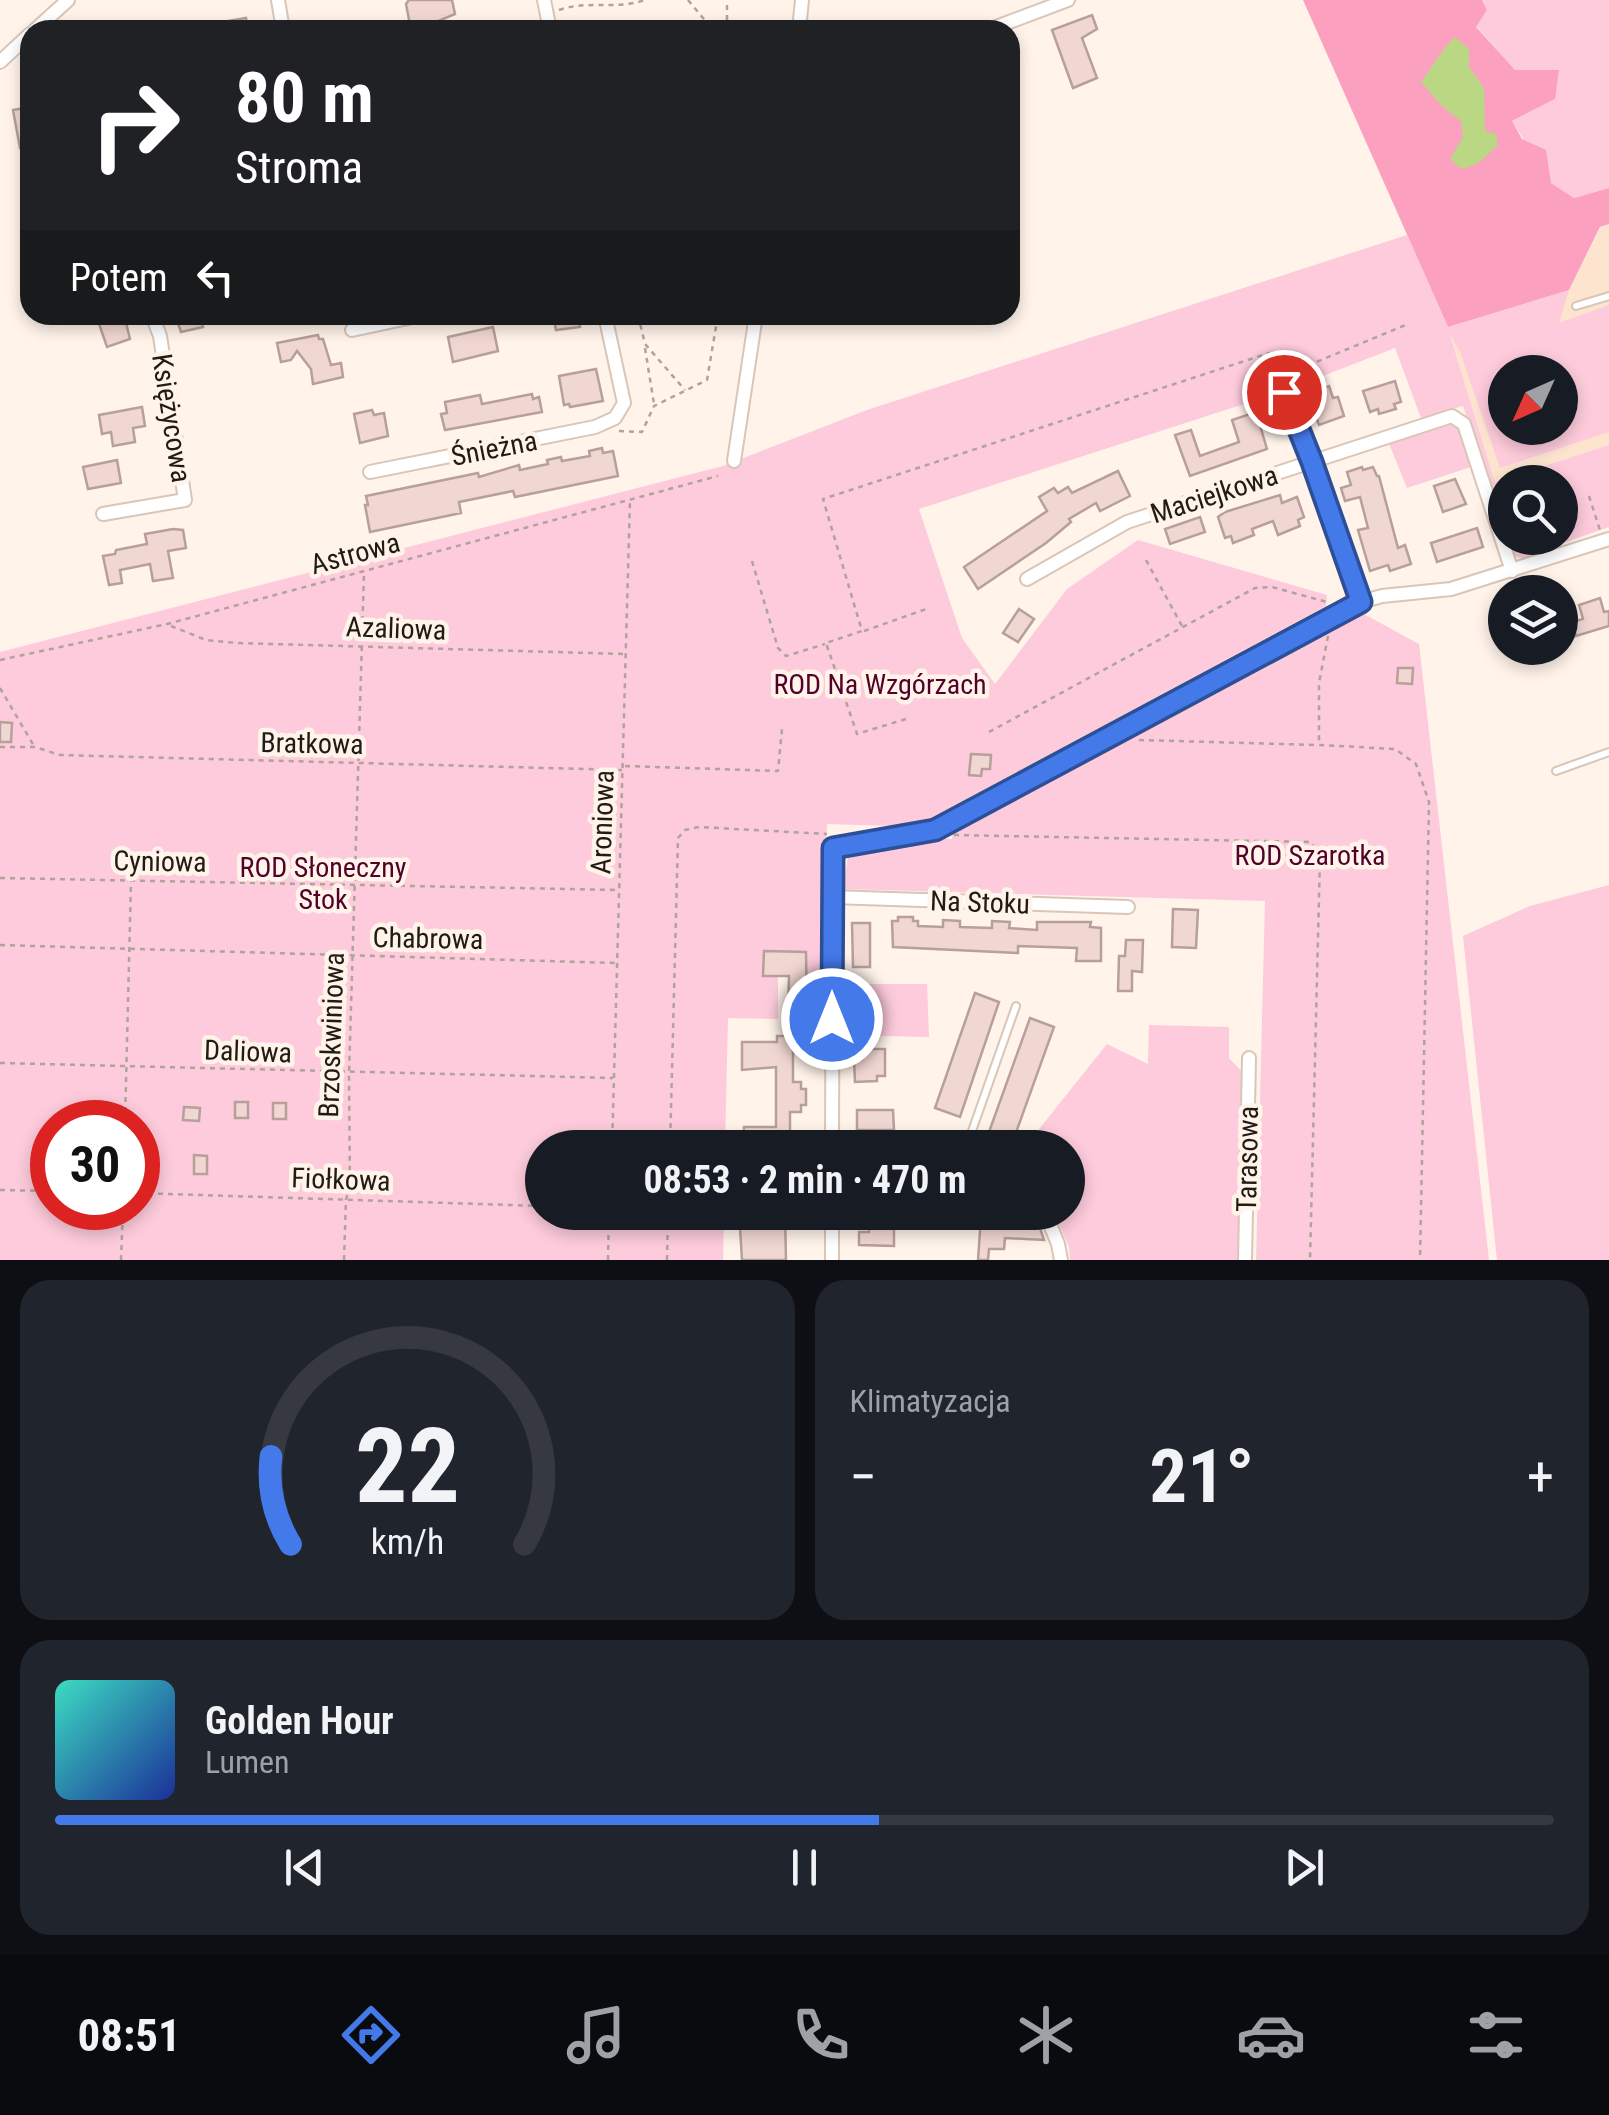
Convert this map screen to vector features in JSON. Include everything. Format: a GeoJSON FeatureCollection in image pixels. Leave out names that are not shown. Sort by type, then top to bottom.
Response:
{"type":"FeatureCollection","features":[{"type":"Feature","properties":{"kind":"street"},"geometry":{"type":"LineString","coordinates":[[47,20],[68,0]]}},
{"type":"Feature","properties":{"kind":"street"},"geometry":{"type":"LineString","coordinates":[[1015,20],[1068,0]]}},
{"type":"Feature","properties":{"kind":"street"},"geometry":{"type":"LineString","coordinates":[[0,61],[20,44]]}},
{"type":"Feature","properties":{"kind":"street","name":"Księżycowa"},"geometry":{"type":"LineString","coordinates":[[103,514],[185,500],[156,325]]}},
{"type":"Feature","properties":{"kind":"street"},"geometry":{"type":"LineString","coordinates":[[352,330],[375,325]]}},
{"type":"Feature","properties":{"kind":"street"},"geometry":{"type":"LineString","coordinates":[[608,325],[624,403],[610,421]]}},
{"type":"Feature","properties":{"kind":"street"},"geometry":{"type":"LineString","coordinates":[[734,461],[754,325]]}},
{"type":"Feature","properties":{"kind":"street"},"geometry":{"type":"LineString","coordinates":[[1281,385],[1361,602]]}},
{"type":"Feature","properties":{"kind":"street","name":"Maciejkowa"},"geometry":{"type":"LineString","coordinates":[[1028,578],[1127,522],[1445,416],[1456,417],[1464,424],[1512,571]]}},
{"type":"Feature","properties":{"kind":"street","name":"Śnieżna"},"geometry":{"type":"LineString","coordinates":[[370,472],[610,421]]}},
{"type":"Feature","properties":{"kind":"street"},"geometry":{"type":"LineString","coordinates":[[832,1130],[833,848],[935,830],[1361,602],[1451,589],[1512,571],[1605,535]]}},
{"type":"Feature","properties":{"kind":"street","name":"Na Stoku"},"geometry":{"type":"LineString","coordinates":[[832,896],[1128,906]]}},
{"type":"Feature","properties":{"kind":"street","name":"Tarasowa"},"geometry":{"type":"LineString","coordinates":[[1245,1260],[1249,1058]]}},
{"type":"Feature","properties":{"kind":"street"},"geometry":{"type":"LineString","coordinates":[[832,1230],[832,1260]]}},
{"type":"Feature","properties":{"kind":"street"},"geometry":{"type":"LineString","coordinates":[[1053,1230],[1061,1260]]}},
{"type":"Feature","properties":{"kind":"lane"},"geometry":{"type":"LineString","coordinates":[[1576,306],[1609,296]]}},
{"type":"Feature","properties":{"kind":"lane"},"geometry":{"type":"LineString","coordinates":[[1556,770],[1609,752]]}},
{"type":"Feature","properties":{"kind":"lane"},"geometry":{"type":"LineString","coordinates":[[972,1130],[1016,1006]]}},
{"type":"Feature","properties":{"kind":"path"},"geometry":{"type":"LineString","coordinates":[[546,7],[581,4],[596,8],[645,0]]}},
{"type":"Feature","properties":{"kind":"path"},"geometry":{"type":"LineString","coordinates":[[688,0],[705,20]]}},
{"type":"Feature","properties":{"kind":"path"},"geometry":{"type":"LineString","coordinates":[[862,631],[823,499],[1269,352],[1281,385],[1408,324]]}},
{"type":"Feature","properties":{"kind":"path"},"geometry":{"type":"LineString","coordinates":[[610,421],[619,432],[642,432],[654,406],[641,325]]}},
{"type":"Feature","properties":{"kind":"path"},"geometry":{"type":"LineString","coordinates":[[654,406],[707,380],[716,325]]}},
{"type":"Feature","properties":{"kind":"path"},"geometry":{"type":"LineString","coordinates":[[645,342],[686,392]]}},
{"type":"Feature","properties":{"kind":"path","name":"Astrowa"},"geometry":{"type":"LineString","coordinates":[[0,660],[167,624],[718,476]]}},
{"type":"Feature","properties":{"kind":"path"},"geometry":{"type":"LineString","coordinates":[[1589,496],[1605,535]]}},
{"type":"Feature","properties":{"kind":"path","name":"Aroniowa"},"geometry":{"type":"LineString","coordinates":[[613,1130],[630,498]]}},
{"type":"Feature","properties":{"kind":"path"},"geometry":{"type":"LineString","coordinates":[[1586,519],[1596,516]]}},
{"type":"Feature","properties":{"kind":"path"},"geometry":{"type":"LineString","coordinates":[[1146,560],[1183,627]]}},
{"type":"Feature","properties":{"kind":"path"},"geometry":{"type":"LineString","coordinates":[[752,561],[778,648],[786,656],[930,608]]}},
{"type":"Feature","properties":{"kind":"path","name":"Brzoskwiniowa"},"geometry":{"type":"LineString","coordinates":[[344,1260],[346,1199],[350,1189],[349,1074],[364,570]]}},
{"type":"Feature","properties":{"kind":"path"},"geometry":{"type":"LineString","coordinates":[[990,732],[1262,586],[1326,602],[1334,616],[1319,683],[1318,745]]}},
{"type":"Feature","properties":{"kind":"path","name":"Azaliowa"},"geometry":{"type":"LineString","coordinates":[[167,624],[217,642],[626,654]]}},
{"type":"Feature","properties":{"kind":"path"},"geometry":{"type":"LineString","coordinates":[[826,644],[858,734],[906,718]]}},
{"type":"Feature","properties":{"kind":"path"},"geometry":{"type":"LineString","coordinates":[[0,688],[35,748]]}},
{"type":"Feature","properties":{"kind":"path","name":"Bratkowa"},"geometry":{"type":"LineString","coordinates":[[0,747],[35,748],[60,755],[778,772],[782,730]]}},
{"type":"Feature","properties":{"kind":"path"},"geometry":{"type":"LineString","coordinates":[[1140,740],[1395,749],[1416,764],[1429,802],[1420,1260]]}},
{"type":"Feature","properties":{"kind":"path"},"geometry":{"type":"LineString","coordinates":[[670,1130],[678,838],[685,830],[699,828],[826,832],[833,848]]}},
{"type":"Feature","properties":{"kind":"path"},"geometry":{"type":"LineString","coordinates":[[952,835],[1311,842],[1320,857],[1310,1260]]}},
{"type":"Feature","properties":{"kind":"path","name":"Cyniowa"},"geometry":{"type":"LineString","coordinates":[[0,878],[620,890]]}},
{"type":"Feature","properties":{"kind":"path"},"geometry":{"type":"LineString","coordinates":[[125,1100],[132,881]]}},
{"type":"Feature","properties":{"kind":"path","name":"Chabrowa"},"geometry":{"type":"LineString","coordinates":[[0,945],[616,963]]}},
{"type":"Feature","properties":{"kind":"path","name":"Daliowa"},"geometry":{"type":"LineString","coordinates":[[0,1063],[614,1078]]}},
{"type":"Feature","properties":{"kind":"path"},"geometry":{"type":"LineString","coordinates":[[0,1190],[30,1191]]}},
{"type":"Feature","properties":{"kind":"path","name":"Fiołkowa"},"geometry":{"type":"LineString","coordinates":[[160,1194],[525,1205]]}},
{"type":"Feature","properties":{"kind":"path"},"geometry":{"type":"LineString","coordinates":[[121,1260],[122,1230]]}},
{"type":"Feature","properties":{"kind":"path"},"geometry":{"type":"LineString","coordinates":[[608,1260],[609,1230]]}},
{"type":"Feature","properties":{"kind":"path"},"geometry":{"type":"LineString","coordinates":[[667,1260],[668,1230]]}},
{"type":"Feature","properties":{"kind":"shaded area"},"geometry":{"type":"Polygon","coordinates":[[[1303,0],[1482,0],[1487,10],[1476,27],[1515,70],[1559,70],[1555,99],[1512,121],[1522,139],[1546,150],[1551,183],[1574,198],[1609,188],[1609,224],[1600,227],[1569,290],[1448,327],[1303,0]]]}},
{"type":"Feature","properties":{"kind":"shaded area"},"geometry":{"type":"Polygon","coordinates":[[[1455,37],[1469,49],[1469,67],[1484,88],[1485,131],[1496,134],[1498,145],[1477,164],[1461,169],[1450,159],[1463,137],[1461,121],[1421,82],[1455,37]]]}},
{"type":"Feature","properties":{"kind":"shaded area"},"geometry":{"type":"Polygon","coordinates":[[[1609,224],[1609,445],[1547,465],[1490,465],[1448,328],[1569,290],[1601,227],[1609,224]]]}},
{"type":"Feature","properties":{"kind":"green space"},"geometry":{"type":"Polygon","coordinates":[[[1482,0],[1609,0],[1609,188],[1574,198],[1551,183],[1512,121],[1555,99],[1515,71],[1476,26],[1487,10],[1482,0]]]}},
{"type":"Feature","properties":{"kind":"green space","name":"ROD Słoneczny Stok"},"geometry":{"type":"Polygon","coordinates":[[[1407,235],[1448,327],[1569,290],[1559,323],[1609,305],[1609,432],[1578,442],[1578,355],[1488,355],[1488,433],[1460,352],[1450,335],[1490,465],[1488,482],[1463,406],[1421,418],[1395,348],[1284,391],[919,509],[962,638],[995,684],[1067,589],[1138,540],[1327,595],[1326,606],[931,818],[892,826],[827,824],[820,977],[778,977],[778,1019],[728,1018],[725,1130],[525,1130],[525,1230],[724,1230],[723,1260],[0,1260],[0,652],[723,466],[867,410],[1407,235]]]}},
{"type":"Feature","properties":{"kind":"green space"},"geometry":{"type":"Polygon","coordinates":[[[1445,422],[1464,431],[1474,466],[1407,488],[1388,441],[1445,422]]]}},
{"type":"Feature","properties":{"kind":"green space","name":"ROD Słoneczny Stok"},"geometry":{"type":"Polygon","coordinates":[[[1492,445],[1570,445],[1509,465],[1499,465],[1492,445]]]}},
{"type":"Feature","properties":{"kind":"green space","name":"ROD Słoneczny Stok"},"geometry":{"type":"Polygon","coordinates":[[[1609,445],[1609,527],[1578,538],[1578,465],[1547,465],[1609,445]]]}},
{"type":"Feature","properties":{"kind":"green space","name":"ROD Szarotka"},"geometry":{"type":"Polygon","coordinates":[[[1362,613],[1419,644],[1489,1260],[1256,1260],[1265,901],[843,889],[848,857],[931,838],[952,839],[953,831],[1362,613]]]}},
{"type":"Feature","properties":{"kind":"green space"},"geometry":{"type":"Polygon","coordinates":[[[1609,885],[1609,1260],[1497,1260],[1463,936],[1530,906],[1609,885]]]}},
{"type":"Feature","properties":{"kind":"green space"},"geometry":{"type":"Polygon","coordinates":[[[838,984],[927,984],[929,1037],[839,1035],[838,984]]]}},
{"type":"Feature","properties":{"kind":"green space"},"geometry":{"type":"Polygon","coordinates":[[[1149,1025],[1229,1027],[1229,1058],[1243,1073],[1238,1260],[1070,1260],[1062,1230],[1085,1230],[1085,1130],[1038,1130],[1107,1044],[1148,1064],[1149,1025]]]}},
{"type":"Feature","properties":{"kind":"building"},"geometry":{"type":"Polygon","coordinates":[[[409,0],[452,0],[455,14],[441,20],[409,20],[406,4],[409,0]]]}},
{"type":"Feature","properties":{"kind":"building"},"geometry":{"type":"Polygon","coordinates":[[[1092,15],[1097,29],[1082,38],[1097,78],[1073,88],[1052,30],[1092,15]]]}},
{"type":"Feature","properties":{"kind":"building"},"geometry":{"type":"Polygon","coordinates":[[[20,109],[20,148],[13,110],[20,109]]]}},
{"type":"Feature","properties":{"kind":"building"},"geometry":{"type":"Polygon","coordinates":[[[99,325],[126,325],[130,339],[107,347],[99,325]]]}},
{"type":"Feature","properties":{"kind":"building"},"geometry":{"type":"Polygon","coordinates":[[[179,325],[202,325],[203,327],[181,332],[179,325]]]}},
{"type":"Feature","properties":{"kind":"building"},"geometry":{"type":"Polygon","coordinates":[[[555,325],[580,325],[580,327],[556,330],[555,325]]]}},
{"type":"Feature","properties":{"kind":"building"},"geometry":{"type":"Polygon","coordinates":[[[493,327],[498,351],[453,362],[448,337],[493,327]]]}},
{"type":"Feature","properties":{"kind":"building"},"geometry":{"type":"Polygon","coordinates":[[[318,335],[331,365],[341,363],[343,377],[313,384],[311,369],[297,351],[291,360],[281,362],[277,343],[318,335]]]}},
{"type":"Feature","properties":{"kind":"building"},"geometry":{"type":"Polygon","coordinates":[[[596,369],[603,401],[564,405],[559,376],[596,369]]]}},
{"type":"Feature","properties":{"kind":"building"},"geometry":{"type":"Polygon","coordinates":[[[1395,381],[1401,402],[1394,404],[1396,409],[1379,414],[1378,409],[1370,412],[1363,391],[1395,381]]]}},
{"type":"Feature","properties":{"kind":"building"},"geometry":{"type":"Polygon","coordinates":[[[1329,386],[1333,398],[1338,397],[1344,416],[1319,425],[1312,392],[1329,386]]]}},
{"type":"Feature","properties":{"kind":"building"},"geometry":{"type":"Polygon","coordinates":[[[532,394],[533,399],[539,397],[542,412],[445,430],[441,414],[447,413],[445,402],[480,395],[482,404],[532,394]]]}},
{"type":"Feature","properties":{"kind":"building"},"geometry":{"type":"Polygon","coordinates":[[[142,407],[145,426],[133,428],[135,442],[113,446],[111,432],[102,434],[99,415],[142,407]]]}},
{"type":"Feature","properties":{"kind":"building"},"geometry":{"type":"Polygon","coordinates":[[[372,410],[374,415],[384,413],[388,436],[360,443],[354,414],[372,410]]]}},
{"type":"Feature","properties":{"kind":"building"},"geometry":{"type":"Polygon","coordinates":[[[1256,412],[1267,449],[1190,476],[1175,435],[1191,430],[1200,456],[1239,442],[1232,420],[1256,412]]]}},
{"type":"Feature","properties":{"kind":"building"},"geometry":{"type":"Polygon","coordinates":[[[602,448],[603,453],[613,451],[618,476],[515,497],[513,491],[459,502],[461,513],[370,532],[366,496],[478,473],[479,477],[519,465],[520,470],[561,457],[562,461],[590,456],[589,451],[602,448]]]}},
{"type":"Feature","properties":{"kind":"building"},"geometry":{"type":"Polygon","coordinates":[[[117,460],[121,483],[88,489],[83,467],[117,460]]]}},
{"type":"Feature","properties":{"kind":"building"},"geometry":{"type":"Polygon","coordinates":[[[1373,467],[1379,476],[1398,548],[1405,545],[1411,564],[1390,571],[1388,565],[1370,571],[1358,530],[1368,528],[1360,497],[1345,501],[1341,488],[1351,485],[1347,472],[1373,467]]]}},
{"type":"Feature","properties":{"kind":"building"},"geometry":{"type":"Polygon","coordinates":[[[1118,471],[1130,496],[1100,511],[1096,503],[1069,519],[1071,522],[1046,543],[978,589],[964,567],[1047,511],[1039,497],[1054,488],[1058,493],[1068,487],[1072,493],[1118,471]]]}},
{"type":"Feature","properties":{"kind":"building"},"geometry":{"type":"Polygon","coordinates":[[[1455,479],[1466,504],[1443,512],[1434,486],[1455,479]]]}},
{"type":"Feature","properties":{"kind":"building"},"geometry":{"type":"Polygon","coordinates":[[[1280,495],[1282,503],[1297,497],[1304,517],[1298,520],[1300,526],[1278,535],[1273,521],[1252,529],[1254,535],[1233,543],[1231,536],[1225,538],[1218,517],[1280,495]]]}},
{"type":"Feature","properties":{"kind":"building"},"geometry":{"type":"Polygon","coordinates":[[[1200,517],[1205,532],[1170,544],[1165,529],[1200,517]]]}},
{"type":"Feature","properties":{"kind":"building"},"geometry":{"type":"Polygon","coordinates":[[[1477,528],[1483,547],[1437,562],[1431,543],[1477,528]]]}},
{"type":"Feature","properties":{"kind":"building"},"geometry":{"type":"Polygon","coordinates":[[[183,530],[186,548],[168,551],[173,578],[153,581],[150,564],[120,570],[122,583],[109,585],[103,556],[147,544],[145,534],[183,530]]]}},
{"type":"Feature","properties":{"kind":"building"},"geometry":{"type":"Polygon","coordinates":[[[1600,598],[1604,612],[1609,611],[1609,626],[1578,635],[1578,620],[1583,619],[1579,605],[1600,598]]]}},
{"type":"Feature","properties":{"kind":"building"},"geometry":{"type":"Polygon","coordinates":[[[1019,609],[1034,619],[1018,642],[1003,633],[1019,609]]]}},
{"type":"Feature","properties":{"kind":"building"},"geometry":{"type":"Polygon","coordinates":[[[1398,668],[1413,668],[1412,684],[1397,683],[1398,668]]]}},
{"type":"Feature","properties":{"kind":"building"},"geometry":{"type":"Polygon","coordinates":[[[0,722],[12,723],[11,742],[0,742],[0,722]]]}},
{"type":"Feature","properties":{"kind":"building"},"geometry":{"type":"Polygon","coordinates":[[[971,754],[991,755],[990,769],[982,769],[981,776],[969,775],[971,754]]]}},
{"type":"Feature","properties":{"kind":"building"},"geometry":{"type":"Polygon","coordinates":[[[1173,909],[1198,910],[1196,948],[1172,947],[1173,909]]]}},
{"type":"Feature","properties":{"kind":"building"},"geometry":{"type":"Polygon","coordinates":[[[898,917],[913,917],[918,926],[943,927],[943,920],[960,921],[960,927],[992,928],[992,921],[1010,922],[1009,928],[1037,930],[1037,922],[1091,922],[1090,927],[1101,928],[1101,961],[1076,961],[1077,948],[1018,946],[1018,953],[893,947],[892,921],[898,921],[898,917]]]}},
{"type":"Feature","properties":{"kind":"building"},"geometry":{"type":"Polygon","coordinates":[[[852,923],[870,923],[870,967],[853,967],[852,923]]]}},
{"type":"Feature","properties":{"kind":"building"},"geometry":{"type":"Polygon","coordinates":[[[1126,940],[1143,940],[1142,972],[1132,971],[1132,991],[1118,991],[1119,956],[1125,956],[1126,940]]]}},
{"type":"Feature","properties":{"kind":"building"},"geometry":{"type":"Polygon","coordinates":[[[764,951],[806,952],[807,1014],[788,1013],[789,976],[763,976],[764,951]]]}},
{"type":"Feature","properties":{"kind":"building"},"geometry":{"type":"Polygon","coordinates":[[[975,993],[999,1002],[960,1117],[935,1108],[975,993]]]}},
{"type":"Feature","properties":{"kind":"building"},"geometry":{"type":"Polygon","coordinates":[[[1030,1018],[1054,1027],[1017,1130],[990,1130],[1030,1018]]]}},
{"type":"Feature","properties":{"kind":"building"},"geometry":{"type":"Polygon","coordinates":[[[777,1036],[793,1036],[793,1082],[801,1082],[801,1089],[806,1089],[806,1105],[801,1105],[801,1112],[790,1112],[790,1130],[744,1130],[776,1127],[776,1067],[742,1070],[742,1042],[777,1042],[777,1036]]]}},
{"type":"Feature","properties":{"kind":"building"},"geometry":{"type":"Polygon","coordinates":[[[862,1049],[885,1049],[885,1076],[877,1076],[877,1081],[855,1082],[854,1059],[862,1059],[862,1049]]]}},
{"type":"Feature","properties":{"kind":"building"},"geometry":{"type":"Polygon","coordinates":[[[235,1102],[248,1102],[248,1118],[235,1118],[235,1102]]]}},
{"type":"Feature","properties":{"kind":"building"},"geometry":{"type":"Polygon","coordinates":[[[273,1103],[286,1103],[286,1119],[273,1119],[273,1103]]]}},
{"type":"Feature","properties":{"kind":"building"},"geometry":{"type":"Polygon","coordinates":[[[184,1107],[200,1108],[199,1121],[183,1120],[184,1107]]]}},
{"type":"Feature","properties":{"kind":"building"},"geometry":{"type":"Polygon","coordinates":[[[857,1110],[893,1110],[894,1130],[857,1130],[857,1110]]]}},
{"type":"Feature","properties":{"kind":"building"},"geometry":{"type":"Polygon","coordinates":[[[194,1155],[207,1156],[207,1174],[194,1174],[194,1155]]]}},
{"type":"Feature","properties":{"kind":"building"},"geometry":{"type":"Polygon","coordinates":[[[305,1176],[321,1177],[321,1190],[305,1190],[305,1176]]]}},
{"type":"Feature","properties":{"kind":"building"},"geometry":{"type":"Polygon","coordinates":[[[740,1230],[785,1230],[786,1260],[742,1260],[740,1230]]]}},
{"type":"Feature","properties":{"kind":"building"},"geometry":{"type":"Polygon","coordinates":[[[894,1230],[894,1246],[859,1245],[859,1232],[894,1230]]]}},
{"type":"Feature","properties":{"kind":"building"},"geometry":{"type":"Polygon","coordinates":[[[980,1230],[1041,1230],[1044,1240],[1005,1238],[1004,1249],[989,1249],[988,1260],[978,1260],[980,1230]]]}},
{"type":"Feature","properties":{"kind":"route"},"geometry":{"type":"LineString","coordinates":[[832,1019],[833,848],[935,830],[1361,602],[1284,392]]}},
{"type":"Feature","properties":{"kind":"park label","name":"ROD Na Wzgórzach"},"geometry":{"type":"Point","coordinates":[880,684]}}]}
